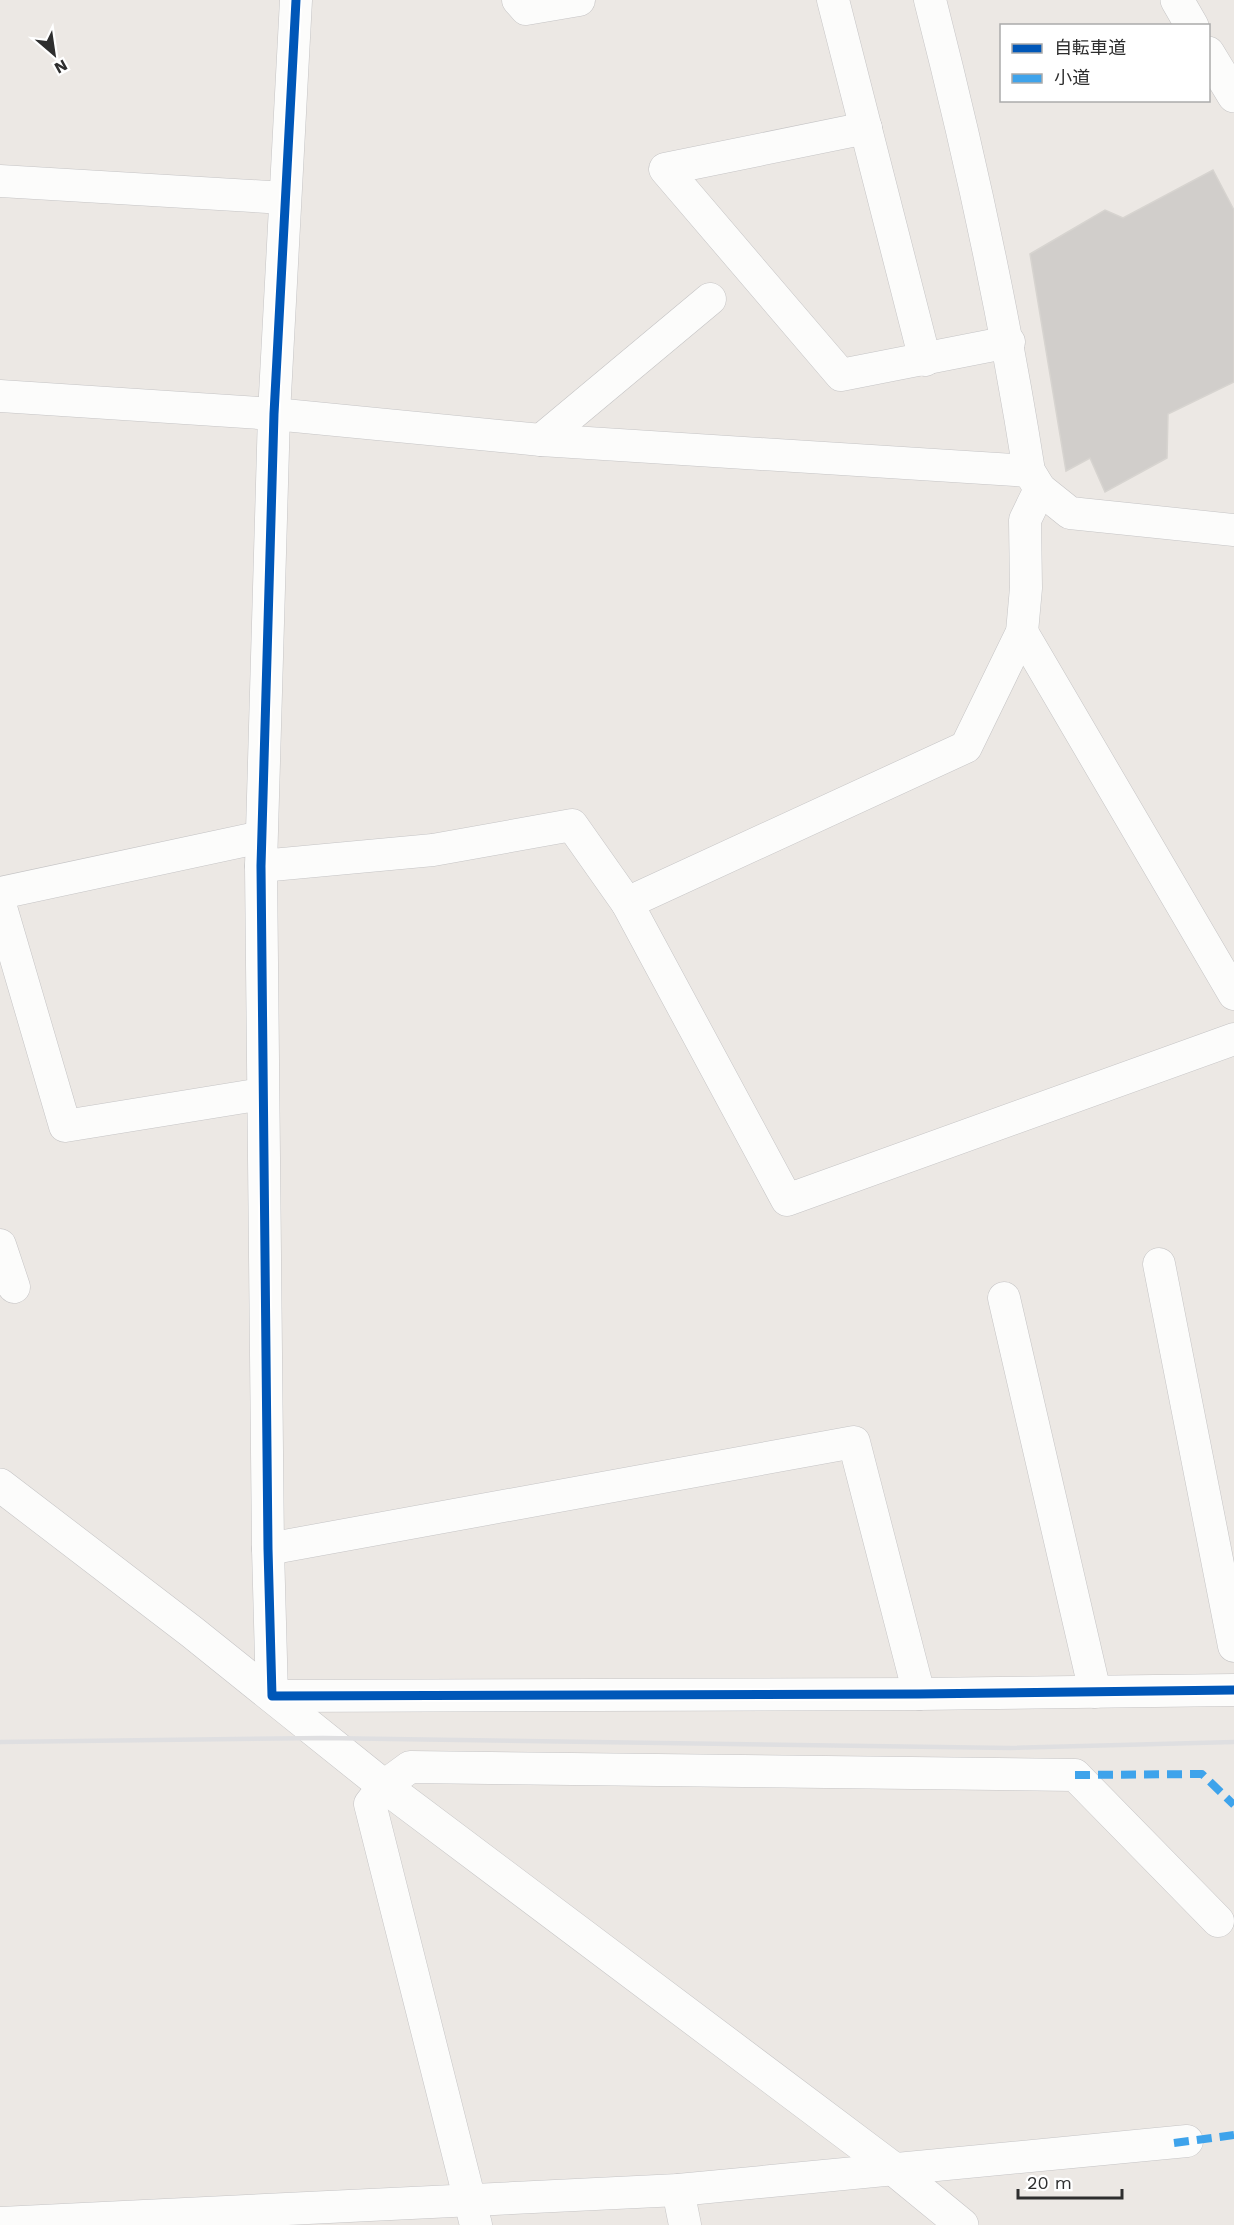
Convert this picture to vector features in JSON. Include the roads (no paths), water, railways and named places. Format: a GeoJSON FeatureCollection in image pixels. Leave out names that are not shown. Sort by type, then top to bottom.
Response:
{"type":"FeatureCollection","features":[{"type":"Feature","properties":{"kind":"street"},"geometry":{"type":"LineString","coordinates":[[272,1696],[262,1094],[261,851],[274,414],[296,0]]}},
{"type":"Feature","properties":{"kind":"street"},"geometry":{"type":"LineString","coordinates":[[518,0],[525,9],[579,0]]}},
{"type":"Feature","properties":{"kind":"street"},"geometry":{"type":"LineString","coordinates":[[833,0],[925,360]]}},
{"type":"Feature","properties":{"kind":"street"},"geometry":{"type":"LineString","coordinates":[[627,903],[966,747],[1022,632],[1026,588],[1025,520],[1035,480],[1009,342],[962,124],[930,0]]}},
{"type":"Feature","properties":{"kind":"street"},"geometry":{"type":"LineString","coordinates":[[1177,0],[1191,24]]}},
{"type":"Feature","properties":{"kind":"street"},"geometry":{"type":"LineString","coordinates":[[1210,55],[1234,96]]}},
{"type":"Feature","properties":{"kind":"street"},"geometry":{"type":"LineString","coordinates":[[866,128],[665,169],[841,375],[1009,342]]}},
{"type":"Feature","properties":{"kind":"street"},"geometry":{"type":"LineString","coordinates":[[0,181],[285,198]]}},
{"type":"Feature","properties":{"kind":"street"},"geometry":{"type":"LineString","coordinates":[[541,440],[710,299]]}},
{"type":"Feature","properties":{"kind":"street"},"geometry":{"type":"LineString","coordinates":[[0,396],[274,414],[541,440],[1035,480],[1070,513],[1234,530]]}},
{"type":"Feature","properties":{"kind":"street"},"geometry":{"type":"LineString","coordinates":[[1022,632],[1234,994]]}},
{"type":"Feature","properties":{"kind":"street"},"geometry":{"type":"LineString","coordinates":[[0,893],[261,851],[433,850],[572,825],[627,903],[787,1200],[1234,1039]]}},
{"type":"Feature","properties":{"kind":"street"},"geometry":{"type":"LineString","coordinates":[[0,904],[65,1126],[262,1094]]}},
{"type":"Feature","properties":{"kind":"street"},"geometry":{"type":"LineString","coordinates":[[0,1245],[14,1287]]}},
{"type":"Feature","properties":{"kind":"street"},"geometry":{"type":"LineString","coordinates":[[1159,1264],[1234,1646]]}},
{"type":"Feature","properties":{"kind":"street"},"geometry":{"type":"LineString","coordinates":[[1004,1298],[1095,1692]]}},
{"type":"Feature","properties":{"kind":"street"},"geometry":{"type":"LineString","coordinates":[[268,1549],[854,1442],[919,1694]]}},
{"type":"Feature","properties":{"kind":"street"},"geometry":{"type":"LineString","coordinates":[[0,1485],[384,1786],[895,2170],[962,2225]]}},
{"type":"Feature","properties":{"kind":"street"},"geometry":{"type":"LineString","coordinates":[[272,1696],[919,1694],[1234,1690]]}},
{"type":"Feature","properties":{"kind":"street"},"geometry":{"type":"LineString","coordinates":[[473,2214],[370,1803],[384,1786],[410,1767],[1075,1775],[1218,1921]]}},
{"type":"Feature","properties":{"kind":"street"},"geometry":{"type":"LineString","coordinates":[[0,2223],[473,2214],[678,2190],[1187,2141]]}},
{"type":"Feature","properties":{"kind":"street"},"geometry":{"type":"LineString","coordinates":[[678,2190],[685,2225]]}},
{"type":"Feature","properties":{"kind":"railway"},"geometry":{"type":"LineString","coordinates":[[0,1742],[323,1738],[1011,1748],[1234,1742]]}}]}
